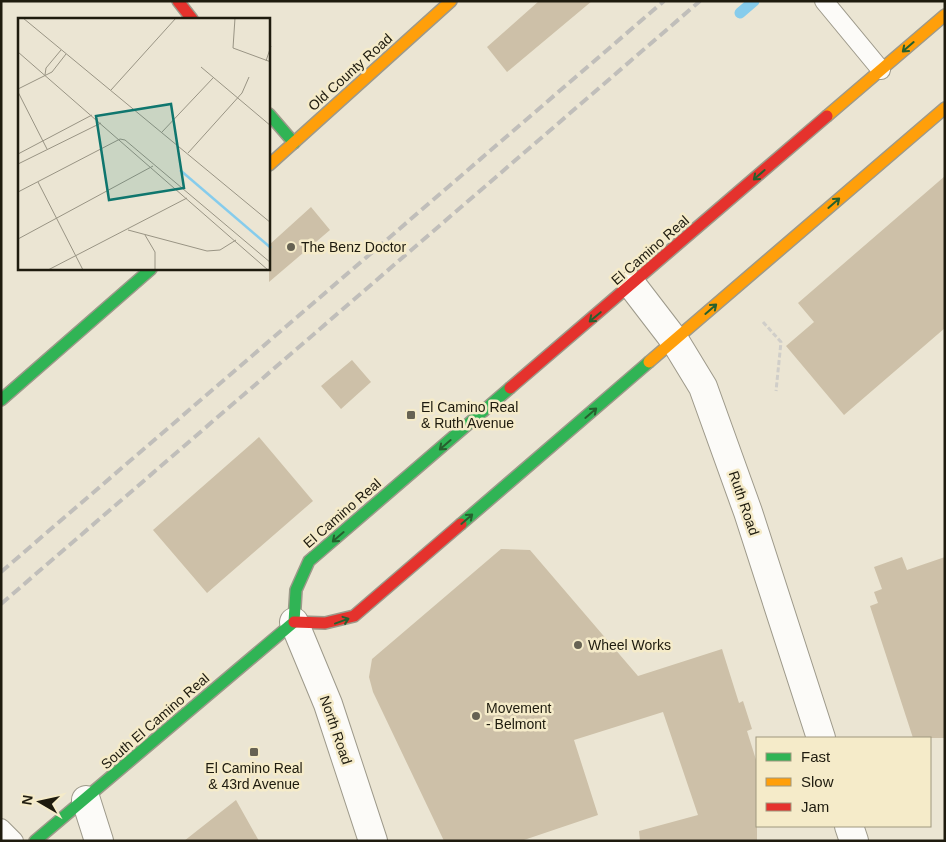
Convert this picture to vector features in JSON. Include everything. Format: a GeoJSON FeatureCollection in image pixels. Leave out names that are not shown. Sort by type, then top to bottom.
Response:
{"type":"FeatureCollection","features":[{"type":"Feature","properties":{"kind":"main road"},"geometry":{"type":"LineString","coordinates":[[178,1],[191,18]]}},
{"type":"Feature","properties":{"kind":"main road","name":"Old County Road"},"geometry":{"type":"LineString","coordinates":[[270,164],[451,1]]}},
{"type":"Feature","properties":{"kind":"main road","name":"El Camino Real"},"geometry":{"type":"LineString","coordinates":[[294,622],[293,600],[298,580],[310,562],[945,15]]}},
{"type":"Feature","properties":{"kind":"main road"},"geometry":{"type":"LineString","coordinates":[[294,622],[336,623],[354,616],[945,108]]}},
{"type":"Feature","properties":{"kind":"main road"},"geometry":{"type":"LineString","coordinates":[[270,115],[294,143]]}},
{"type":"Feature","properties":{"kind":"main road"},"geometry":{"type":"LineString","coordinates":[[1,400],[150,270]]}},
{"type":"Feature","properties":{"kind":"main road","name":"South El Camino Real"},"geometry":{"type":"LineString","coordinates":[[35,841],[86,800],[294,622]]}},
{"type":"Feature","properties":{"kind":"street","name":"Ruth Road"},"geometry":{"type":"LineString","coordinates":[[632,285],[675,341],[703,387],[748,512],[821,737]]}},
{"type":"Feature","properties":{"kind":"street","name":"North Road"},"geometry":{"type":"LineString","coordinates":[[294,622],[328,704],[373,841]]}},
{"type":"Feature","properties":{"kind":"street"},"geometry":{"type":"LineString","coordinates":[[86,800],[100,841]]}},
{"type":"Feature","properties":{"kind":"street"},"geometry":{"type":"LineString","coordinates":[[849,827],[854,841]]}},
{"type":"Feature","properties":{"kind":"lane"},"geometry":{"type":"LineString","coordinates":[[824,1],[881,70]]}},
{"type":"Feature","properties":{"kind":"lane"},"geometry":{"type":"LineString","coordinates":[[1,828],[14,841]]}},
{"type":"Feature","properties":{"kind":"path"},"geometry":{"type":"LineString","coordinates":[[763,322],[781,342],[776,391]]}},
{"type":"Feature","properties":{"kind":"building"},"geometry":{"type":"Polygon","coordinates":[[[539,1],[592,1],[507,72],[487,47],[539,1]]]}},
{"type":"Feature","properties":{"kind":"building"},"geometry":{"type":"Polygon","coordinates":[[[945,176],[945,328],[844,415],[786,346],[814,322],[798,303],[945,176]]]}},
{"type":"Feature","properties":{"kind":"building"},"geometry":{"type":"Polygon","coordinates":[[[311,207],[330,230],[269,282],[270,244],[311,207]]]}},
{"type":"Feature","properties":{"kind":"building"},"geometry":{"type":"Polygon","coordinates":[[[352,360],[371,382],[341,409],[321,386],[352,360]]]}},
{"type":"Feature","properties":{"kind":"building"},"geometry":{"type":"Polygon","coordinates":[[[259,437],[313,501],[207,593],[153,530],[259,437]]]}},
{"type":"Feature","properties":{"kind":"building"},"geometry":{"type":"Polygon","coordinates":[[[501,549],[530,550],[638,676],[722,649],[739,703],[743,701],[752,729],[747,731],[756,760],[757,841],[640,841],[639,831],[698,815],[663,712],[574,740],[598,815],[521,841],[444,841],[373,692],[369,677],[372,659],[501,549]]]}},
{"type":"Feature","properties":{"kind":"building"},"geometry":{"type":"Polygon","coordinates":[[[902,557],[907,570],[945,557],[945,738],[913,737],[870,606],[878,603],[874,592],[882,589],[874,567],[902,557]]]}},
{"type":"Feature","properties":{"kind":"building"},"geometry":{"type":"Polygon","coordinates":[[[236,800],[259,841],[184,841],[236,800]]]}},
{"type":"Feature","properties":{"kind":"waterway"},"geometry":{"type":"LineString","coordinates":[[740,13],[754,1]]}},
{"type":"Feature","properties":{"kind":"railway"},"geometry":{"type":"LineString","coordinates":[[1,572],[664,1]]}},
{"type":"Feature","properties":{"kind":"railway"},"geometry":{"type":"LineString","coordinates":[[1,604],[700,1]]}},
{"type":"Feature","properties":{"kind":"traffic: fast"},"geometry":{"type":"LineString","coordinates":[[270,115],[294,143]]}},
{"type":"Feature","properties":{"kind":"traffic: fast"},"geometry":{"type":"LineString","coordinates":[[1,400],[150,270]]}},
{"type":"Feature","properties":{"kind":"traffic: fast"},"geometry":{"type":"LineString","coordinates":[[461,524],[649,362]]}},
{"type":"Feature","properties":{"kind":"traffic: fast"},"geometry":{"type":"LineString","coordinates":[[294,622],[296,590],[309,561],[510,388]]}},
{"type":"Feature","properties":{"kind":"traffic: fast"},"geometry":{"type":"LineString","coordinates":[[35,841],[294,622]]}},
{"type":"Feature","properties":{"kind":"traffic: slow"},"geometry":{"type":"LineString","coordinates":[[270,164],[451,1]]}},
{"type":"Feature","properties":{"kind":"traffic: slow"},"geometry":{"type":"LineString","coordinates":[[827,116],[945,15]]}},
{"type":"Feature","properties":{"kind":"traffic: slow"},"geometry":{"type":"LineString","coordinates":[[649,362],[945,108]]}},
{"type":"Feature","properties":{"kind":"traffic: jam"},"geometry":{"type":"LineString","coordinates":[[178,1],[191,18]]}},
{"type":"Feature","properties":{"kind":"traffic: jam"},"geometry":{"type":"LineString","coordinates":[[510,388],[827,116]]}},
{"type":"Feature","properties":{"kind":"traffic: jam"},"geometry":{"type":"LineString","coordinates":[[294,622],[325,623],[354,616],[461,524]]}},
{"type":"Feature","properties":{"kind":"place","name":"The Benz Doctor"},"geometry":{"type":"Point","coordinates":[291,247]}},
{"type":"Feature","properties":{"kind":"place","name":"El Camino Real & Ruth Avenue"},"geometry":{"type":"Point","coordinates":[411,415]}},
{"type":"Feature","properties":{"kind":"place","name":"Wheel Works"},"geometry":{"type":"Point","coordinates":[578,645]}},
{"type":"Feature","properties":{"kind":"place","name":"Movement - Belmont"},"geometry":{"type":"Point","coordinates":[476,716]}},
{"type":"Feature","properties":{"kind":"place","name":"El Camino Real & 43rd Avenue"},"geometry":{"type":"Point","coordinates":[254,752]}}]}
